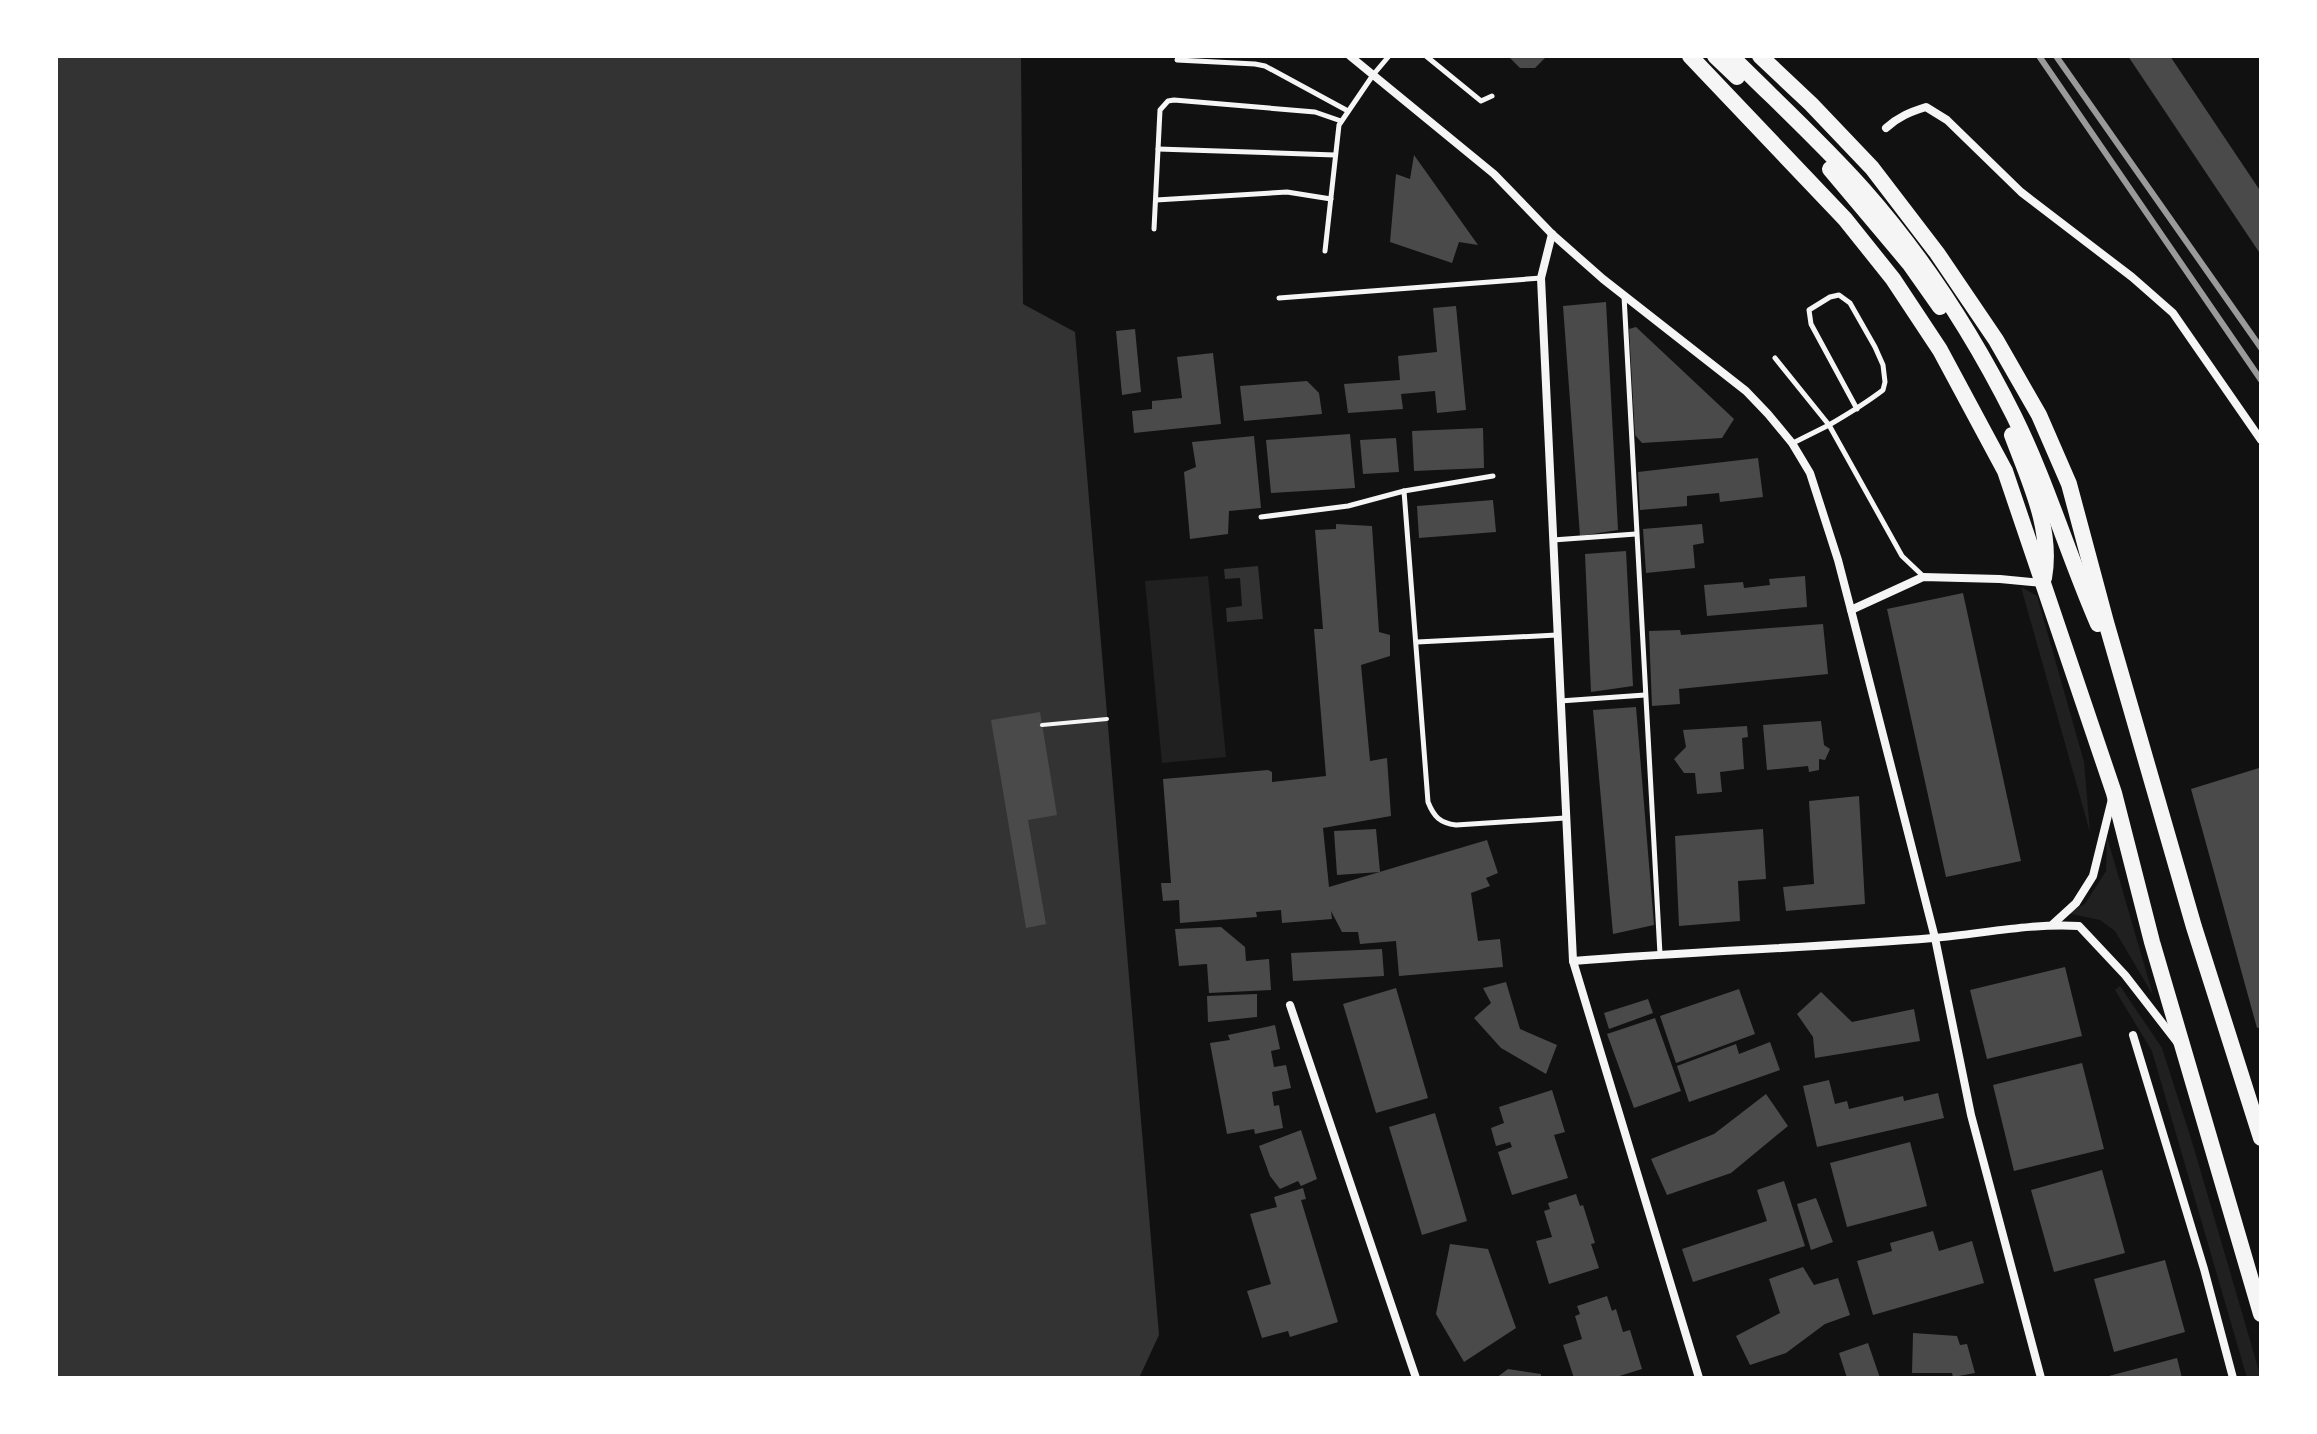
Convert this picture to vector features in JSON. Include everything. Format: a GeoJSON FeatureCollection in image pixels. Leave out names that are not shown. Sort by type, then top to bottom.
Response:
{"type":"FeatureCollection","features":[{"type":"Feature","properties":{"kind":"highway"},"geometry":{"type":"LineString","coordinates":[[1690,56],[1845,219],[1893,279],[1940,350],[2005,471],[2114,793],[2152,942],[2261,1314]]}},
{"type":"Feature","properties":{"kind":"highway"},"geometry":{"type":"LineString","coordinates":[[1715,56],[1823,161],[1909,263],[1948,319],[2034,474],[2046,535],[2048,558],[2044,583]]}},
{"type":"Feature","properties":{"kind":"highway"},"geometry":{"type":"LineString","coordinates":[[1731,56],[1862,188],[1908,244],[1960,317],[2013,415],[2084,593],[2119,664]]}},
{"type":"Feature","properties":{"kind":"highway"},"geometry":{"type":"LineString","coordinates":[[1760,56],[1872,168],[1937,253],[1996,340],[2039,415],[2069,484],[2194,927],[2261,1138]]}},
{"type":"Feature","properties":{"kind":"street"},"geometry":{"type":"LineString","coordinates":[[1350,56],[1494,174],[1552,234],[1624,295],[1746,391],[1792,443],[1810,473],[1851,610],[1935,938],[1971,1115],[2041,1378]]}},
{"type":"Feature","properties":{"kind":"street"},"geometry":{"type":"LineString","coordinates":[[1886,128],[1909,112],[1926,107],[1947,120],[2021,192],[2132,277],[2173,313],[2261,440]]}},
{"type":"Feature","properties":{"kind":"street"},"geometry":{"type":"LineString","coordinates":[[1552,234],[1541,278],[1573,961],[1699,1378]]}},
{"type":"Feature","properties":{"kind":"street"},"geometry":{"type":"LineString","coordinates":[[1851,610],[1923,577],[2044,583]]}},
{"type":"Feature","properties":{"kind":"street"},"geometry":{"type":"LineString","coordinates":[[2053,924],[2076,903],[2093,876],[2114,793]]}},
{"type":"Feature","properties":{"kind":"street"},"geometry":{"type":"LineString","coordinates":[[1573,961],[1935,938],[2053,924],[2079,926],[2133,985],[2186,1055]]}},
{"type":"Feature","properties":{"kind":"street"},"geometry":{"type":"LineString","coordinates":[[1290,1005],[1416,1378]]}},
{"type":"Feature","properties":{"kind":"street"},"geometry":{"type":"LineString","coordinates":[[2133,1035],[2204,1269],[2233,1378]]}},
{"type":"Feature","properties":{"kind":"lane"},"geometry":{"type":"LineString","coordinates":[[1325,251],[1341,121],[1389,56]]}},
{"type":"Feature","properties":{"kind":"lane"},"geometry":{"type":"LineString","coordinates":[[1426,56],[1481,101],[1492,96]]}},
{"type":"Feature","properties":{"kind":"lane"},"geometry":{"type":"LineString","coordinates":[[1177,60],[1265,66],[1348,111]]}},
{"type":"Feature","properties":{"kind":"lane"},"geometry":{"type":"LineString","coordinates":[[1154,229],[1160,110],[1168,101],[1315,112],[1341,121]]}},
{"type":"Feature","properties":{"kind":"lane"},"geometry":{"type":"LineString","coordinates":[[1158,149],[1335,155]]}},
{"type":"Feature","properties":{"kind":"lane"},"geometry":{"type":"LineString","coordinates":[[1156,200],[1287,192],[1331,199]]}},
{"type":"Feature","properties":{"kind":"lane"},"geometry":{"type":"LineString","coordinates":[[1279,298],[1541,278]]}},
{"type":"Feature","properties":{"kind":"lane"},"geometry":{"type":"LineString","coordinates":[[1624,295],[1660,954]]}},
{"type":"Feature","properties":{"kind":"lane"},"geometry":{"type":"LineString","coordinates":[[1792,443],[1857,409],[1883,390],[1883,365],[1850,303],[1839,295],[1809,310],[1811,324],[1857,409]]}},
{"type":"Feature","properties":{"kind":"lane"},"geometry":{"type":"LineString","coordinates":[[1775,358],[1829,425],[1902,556],[1923,577]]}},
{"type":"Feature","properties":{"kind":"lane"},"geometry":{"type":"LineString","coordinates":[[1261,517],[1348,506],[1404,491],[1493,476]]}},
{"type":"Feature","properties":{"kind":"lane"},"geometry":{"type":"LineString","coordinates":[[1404,491],[1428,802],[1433,815],[1442,823],[1456,825],[1565,818]]}},
{"type":"Feature","properties":{"kind":"lane"},"geometry":{"type":"LineString","coordinates":[[1552,540],[1636,534]]}},
{"type":"Feature","properties":{"kind":"lane"},"geometry":{"type":"LineString","coordinates":[[1417,642],[1557,635]]}},
{"type":"Feature","properties":{"kind":"lane"},"geometry":{"type":"LineString","coordinates":[[1560,701],[1645,695]]}},
{"type":"Feature","properties":{"kind":"path"},"geometry":{"type":"LineString","coordinates":[[1042,725],[1107,719]]}},
{"type":"Feature","properties":{"kind":"shaded area"},"geometry":{"type":"Polygon","coordinates":[[[56,56],[1021,56],[1023,304],[1075,332],[1159,1335],[1139,1378],[56,1378],[56,56]]]}},
{"type":"Feature","properties":{"kind":"shaded area"},"geometry":{"type":"Polygon","coordinates":[[[1258,566],[1263,619],[1227,622],[1226,608],[1242,606],[1240,578],[1225,579],[1224,569],[1258,566]]]}},
{"type":"Feature","properties":{"kind":"shaded area"},"geometry":{"type":"Polygon","coordinates":[[[1208,576],[1226,757],[1162,763],[1145,581],[1208,576]]]}},
{"type":"Feature","properties":{"kind":"shaded area"},"geometry":{"type":"Polygon","coordinates":[[[2021,587],[2037,596],[2084,762],[2090,832],[2021,587]]]}},
{"type":"Feature","properties":{"kind":"shaded area"},"geometry":{"type":"Polygon","coordinates":[[[2107,837],[2153,995],[2115,931],[2100,920],[2067,913],[2085,904],[2106,871],[2107,837]]]}},
{"type":"Feature","properties":{"kind":"shaded area"},"geometry":{"type":"Polygon","coordinates":[[[2120,986],[2162,1048],[2261,1378],[2247,1378],[2152,1051],[2115,990],[2120,986]]]}},
{"type":"Feature","properties":{"kind":"building"},"geometry":{"type":"Polygon","coordinates":[[[1508,56],[1547,56],[1535,68],[1520,68],[1508,56]]]}},
{"type":"Feature","properties":{"kind":"building"},"geometry":{"type":"Polygon","coordinates":[[[2128,56],[2170,56],[2261,192],[2261,255],[2128,56]]]}},
{"type":"Feature","properties":{"kind":"building"},"geometry":{"type":"Polygon","coordinates":[[[1414,155],[1478,245],[1459,242],[1452,263],[1390,242],[1396,174],[1410,179],[1414,155]]]}},
{"type":"Feature","properties":{"kind":"building"},"geometry":{"type":"Polygon","coordinates":[[[1606,302],[1618,530],[1580,536],[1563,306],[1606,302]]]}},
{"type":"Feature","properties":{"kind":"building"},"geometry":{"type":"Polygon","coordinates":[[[1456,306],[1466,410],[1437,413],[1435,391],[1401,394],[1403,409],[1348,413],[1344,384],[1400,380],[1398,356],[1437,352],[1433,308],[1456,306]]]}},
{"type":"Feature","properties":{"kind":"building"},"geometry":{"type":"Polygon","coordinates":[[[1636,327],[1734,419],[1722,438],[1642,443],[1635,435],[1629,329],[1636,327]]]}},
{"type":"Feature","properties":{"kind":"building"},"geometry":{"type":"Polygon","coordinates":[[[1135,329],[1141,392],[1122,395],[1116,331],[1135,329]]]}},
{"type":"Feature","properties":{"kind":"building"},"geometry":{"type":"Polygon","coordinates":[[[1213,353],[1221,424],[1134,433],[1132,411],[1152,409],[1152,401],[1182,398],[1177,357],[1213,353]]]}},
{"type":"Feature","properties":{"kind":"building"},"geometry":{"type":"Polygon","coordinates":[[[1307,381],[1319,393],[1322,414],[1244,421],[1240,386],[1307,381]]]}},
{"type":"Feature","properties":{"kind":"building"},"geometry":{"type":"Polygon","coordinates":[[[1483,428],[1484,468],[1414,471],[1412,431],[1483,428]]]}},
{"type":"Feature","properties":{"kind":"building"},"geometry":{"type":"Polygon","coordinates":[[[1350,434],[1355,488],[1271,493],[1266,440],[1350,434]]]}},
{"type":"Feature","properties":{"kind":"building"},"geometry":{"type":"Polygon","coordinates":[[[1254,436],[1261,508],[1229,511],[1228,534],[1190,539],[1184,472],[1196,467],[1192,442],[1254,436]]]}},
{"type":"Feature","properties":{"kind":"building"},"geometry":{"type":"Polygon","coordinates":[[[1396,438],[1399,472],[1363,474],[1360,440],[1396,438]]]}},
{"type":"Feature","properties":{"kind":"building"},"geometry":{"type":"Polygon","coordinates":[[[1758,458],[1763,497],[1720,502],[1719,493],[1687,496],[1687,506],[1640,510],[1638,472],[1758,458]]]}},
{"type":"Feature","properties":{"kind":"building"},"geometry":{"type":"Polygon","coordinates":[[[1493,500],[1496,532],[1419,538],[1417,506],[1493,500]]]}},
{"type":"Feature","properties":{"kind":"building"},"geometry":{"type":"Polygon","coordinates":[[[1336,524],[1372,526],[1379,632],[1390,635],[1390,656],[1361,665],[1370,761],[1387,758],[1391,816],[1323,828],[1329,887],[1487,840],[1498,873],[1486,878],[1490,886],[1471,893],[1478,941],[1500,939],[1503,967],[1399,976],[1396,941],[1360,944],[1358,932],[1342,932],[1331,911],[1332,919],[1282,923],[1281,910],[1256,912],[1257,917],[1180,923],[1179,900],[1163,901],[1161,883],[1171,883],[1163,779],[1268,770],[1272,772],[1272,782],[1326,776],[1314,629],[1323,629],[1315,530],[1336,529],[1336,524]]]}},
{"type":"Feature","properties":{"kind":"building"},"geometry":{"type":"Polygon","coordinates":[[[1702,524],[1704,543],[1693,545],[1695,568],[1646,573],[1643,529],[1702,524]]]}},
{"type":"Feature","properties":{"kind":"building"},"geometry":{"type":"Polygon","coordinates":[[[1626,551],[1633,686],[1591,692],[1585,554],[1626,551]]]}},
{"type":"Feature","properties":{"kind":"building"},"geometry":{"type":"Polygon","coordinates":[[[1805,576],[1807,607],[1707,616],[1704,585],[1743,582],[1744,588],[1770,585],[1769,579],[1805,576]]]}},
{"type":"Feature","properties":{"kind":"building"},"geometry":{"type":"Polygon","coordinates":[[[1963,593],[2021,861],[1946,877],[1887,609],[1963,593]]]}},
{"type":"Feature","properties":{"kind":"building"},"geometry":{"type":"Polygon","coordinates":[[[1823,624],[1828,674],[1679,689],[1680,704],[1652,706],[1649,631],[1680,630],[1681,635],[1823,624]]]}},
{"type":"Feature","properties":{"kind":"building"},"geometry":{"type":"Polygon","coordinates":[[[1636,707],[1654,925],[1613,934],[1593,710],[1636,707]]]}},
{"type":"Feature","properties":{"kind":"building"},"geometry":{"type":"Polygon","coordinates":[[[1040,712],[1057,815],[1028,820],[1046,924],[1026,928],[991,720],[1040,712]]]}},
{"type":"Feature","properties":{"kind":"building"},"geometry":{"type":"Polygon","coordinates":[[[1821,721],[1824,745],[1830,749],[1825,760],[1819,759],[1819,770],[1809,772],[1808,766],[1767,770],[1763,725],[1821,721]]]}},
{"type":"Feature","properties":{"kind":"building"},"geometry":{"type":"Polygon","coordinates":[[[1747,726],[1748,737],[1742,738],[1744,769],[1720,772],[1722,792],[1697,794],[1695,773],[1684,773],[1674,759],[1686,747],[1683,730],[1747,726]]]}},
{"type":"Feature","properties":{"kind":"building"},"geometry":{"type":"Polygon","coordinates":[[[2259,768],[2261,1027],[2257,1028],[2191,789],[2259,768]]]}},
{"type":"Feature","properties":{"kind":"building"},"geometry":{"type":"Polygon","coordinates":[[[1859,796],[1865,904],[1786,911],[1783,887],[1814,884],[1809,801],[1859,796]]]}},
{"type":"Feature","properties":{"kind":"building"},"geometry":{"type":"Polygon","coordinates":[[[1376,829],[1380,872],[1337,875],[1334,831],[1376,829]]]}},
{"type":"Feature","properties":{"kind":"building"},"geometry":{"type":"Polygon","coordinates":[[[1763,829],[1766,879],[1738,881],[1740,921],[1679,926],[1675,836],[1763,829]]]}},
{"type":"Feature","properties":{"kind":"building"},"geometry":{"type":"Polygon","coordinates":[[[1221,927],[1245,947],[1246,961],[1269,959],[1271,990],[1209,993],[1207,964],[1179,966],[1175,929],[1221,927]]]}},
{"type":"Feature","properties":{"kind":"building"},"geometry":{"type":"Polygon","coordinates":[[[1382,949],[1384,976],[1293,981],[1291,953],[1382,949]]]}},
{"type":"Feature","properties":{"kind":"building"},"geometry":{"type":"Polygon","coordinates":[[[2065,967],[2082,1036],[1987,1059],[1970,990],[2065,967]]]}},
{"type":"Feature","properties":{"kind":"building"},"geometry":{"type":"Polygon","coordinates":[[[1506,982],[1520,1029],[1557,1045],[1546,1074],[1501,1048],[1474,1018],[1491,1003],[1483,988],[1506,982]]]}},
{"type":"Feature","properties":{"kind":"building"},"geometry":{"type":"Polygon","coordinates":[[[1396,988],[1428,1098],[1376,1113],[1343,1004],[1396,988]]]}},
{"type":"Feature","properties":{"kind":"building"},"geometry":{"type":"Polygon","coordinates":[[[1739,989],[1755,1034],[1676,1063],[1660,1016],[1739,989]]]}},
{"type":"Feature","properties":{"kind":"building"},"geometry":{"type":"Polygon","coordinates":[[[1821,992],[1852,1022],[1914,1009],[1920,1041],[1815,1058],[1813,1037],[1797,1014],[1821,992]]]}},
{"type":"Feature","properties":{"kind":"building"},"geometry":{"type":"Polygon","coordinates":[[[1257,994],[1257,1017],[1208,1022],[1207,996],[1257,994]]]}},
{"type":"Feature","properties":{"kind":"building"},"geometry":{"type":"Polygon","coordinates":[[[1648,999],[1653,1013],[1609,1029],[1604,1013],[1648,999]]]}},
{"type":"Feature","properties":{"kind":"building"},"geometry":{"type":"Polygon","coordinates":[[[1655,1018],[1681,1091],[1634,1108],[1607,1034],[1655,1018]]]}},
{"type":"Feature","properties":{"kind":"building"},"geometry":{"type":"Polygon","coordinates":[[[1275,1025],[1280,1049],[1271,1051],[1274,1067],[1286,1065],[1291,1088],[1272,1092],[1274,1106],[1279,1105],[1283,1128],[1255,1134],[1254,1129],[1227,1134],[1210,1043],[1230,1040],[1228,1035],[1275,1025]]]}},
{"type":"Feature","properties":{"kind":"building"},"geometry":{"type":"Polygon","coordinates":[[[1770,1042],[1780,1070],[1689,1102],[1677,1066],[1736,1044],[1739,1054],[1770,1042]]]}},
{"type":"Feature","properties":{"kind":"building"},"geometry":{"type":"Polygon","coordinates":[[[2082,1063],[2104,1149],[2014,1171],[1993,1085],[2082,1063]]]}},
{"type":"Feature","properties":{"kind":"building"},"geometry":{"type":"Polygon","coordinates":[[[1829,1080],[1835,1104],[1847,1101],[1849,1109],[1903,1096],[1904,1101],[1938,1093],[1944,1118],[1817,1147],[1803,1086],[1829,1080]]]}},
{"type":"Feature","properties":{"kind":"building"},"geometry":{"type":"Polygon","coordinates":[[[1552,1090],[1565,1132],[1554,1135],[1568,1178],[1512,1195],[1498,1152],[1512,1147],[1510,1142],[1496,1146],[1491,1128],[1504,1123],[1499,1107],[1552,1090]]]}},
{"type":"Feature","properties":{"kind":"building"},"geometry":{"type":"Polygon","coordinates":[[[1766,1094],[1788,1126],[1731,1173],[1667,1195],[1651,1159],[1714,1134],[1766,1094]]]}},
{"type":"Feature","properties":{"kind":"building"},"geometry":{"type":"Polygon","coordinates":[[[1435,1113],[1467,1221],[1422,1235],[1389,1127],[1435,1113]]]}},
{"type":"Feature","properties":{"kind":"building"},"geometry":{"type":"Polygon","coordinates":[[[1301,1130],[1317,1179],[1301,1186],[1298,1181],[1280,1189],[1270,1176],[1259,1146],[1301,1130]]]}},
{"type":"Feature","properties":{"kind":"building"},"geometry":{"type":"Polygon","coordinates":[[[1910,1142],[1927,1206],[1847,1227],[1830,1163],[1910,1142]]]}},
{"type":"Feature","properties":{"kind":"building"},"geometry":{"type":"Polygon","coordinates":[[[2102,1170],[2125,1253],[2054,1272],[2031,1190],[2102,1170]]]}},
{"type":"Feature","properties":{"kind":"building"},"geometry":{"type":"Polygon","coordinates":[[[1784,1181],[1805,1246],[1693,1282],[1682,1249],[1767,1221],[1757,1190],[1784,1181]]]}},
{"type":"Feature","properties":{"kind":"building"},"geometry":{"type":"Polygon","coordinates":[[[1303,1188],[1306,1199],[1301,1200],[1338,1322],[1290,1337],[1288,1331],[1262,1338],[1247,1291],[1271,1284],[1250,1214],[1277,1207],[1274,1197],[1303,1188]]]}},
{"type":"Feature","properties":{"kind":"building"},"geometry":{"type":"Polygon","coordinates":[[[1576,1194],[1580,1206],[1583,1205],[1595,1243],[1591,1244],[1599,1268],[1549,1284],[1536,1241],[1552,1237],[1544,1211],[1550,1209],[1548,1203],[1576,1194]]]}},
{"type":"Feature","properties":{"kind":"building"},"geometry":{"type":"Polygon","coordinates":[[[1816,1198],[1833,1242],[1811,1250],[1797,1204],[1816,1198]]]}},
{"type":"Feature","properties":{"kind":"building"},"geometry":{"type":"Polygon","coordinates":[[[1933,1231],[1939,1251],[1972,1241],[1984,1283],[1873,1315],[1857,1261],[1892,1251],[1890,1243],[1933,1231]]]}},
{"type":"Feature","properties":{"kind":"building"},"geometry":{"type":"Polygon","coordinates":[[[1450,1244],[1488,1249],[1516,1328],[1464,1362],[1436,1314],[1450,1244]]]}},
{"type":"Feature","properties":{"kind":"building"},"geometry":{"type":"Polygon","coordinates":[[[2165,1260],[2185,1332],[2114,1352],[2094,1279],[2165,1260]]]}},
{"type":"Feature","properties":{"kind":"building"},"geometry":{"type":"Polygon","coordinates":[[[1803,1267],[1814,1285],[1838,1278],[1850,1315],[1825,1324],[1786,1353],[1750,1365],[1736,1336],[1780,1313],[1769,1279],[1803,1267]]]}},
{"type":"Feature","properties":{"kind":"building"},"geometry":{"type":"Polygon","coordinates":[[[1607,1296],[1612,1311],[1616,1309],[1623,1332],[1630,1330],[1642,1369],[1613,1378],[1574,1378],[1563,1345],[1582,1339],[1575,1316],[1580,1314],[1577,1306],[1607,1296]]]}},
{"type":"Feature","properties":{"kind":"building"},"geometry":{"type":"Polygon","coordinates":[[[1913,1333],[1957,1336],[1960,1345],[1967,1344],[1975,1373],[1953,1377],[1952,1373],[1912,1373],[1913,1333]]]}},
{"type":"Feature","properties":{"kind":"building"},"geometry":{"type":"Polygon","coordinates":[[[1868,1343],[1880,1378],[1847,1378],[1839,1353],[1868,1343]]]}},
{"type":"Feature","properties":{"kind":"building"},"geometry":{"type":"Polygon","coordinates":[[[2177,1358],[2182,1378],[2105,1378],[2105,1377],[2177,1358]]]}},
{"type":"Feature","properties":{"kind":"building"},"geometry":{"type":"Polygon","coordinates":[[[1508,1369],[1541,1374],[1541,1378],[1496,1378],[1508,1369]]]}},
{"type":"Feature","properties":{"kind":"railway"},"geometry":{"type":"LineString","coordinates":[[2039,56],[2261,380]]}},
{"type":"Feature","properties":{"kind":"railway"},"geometry":{"type":"LineString","coordinates":[[2056,56],[2261,348]]}}]}
